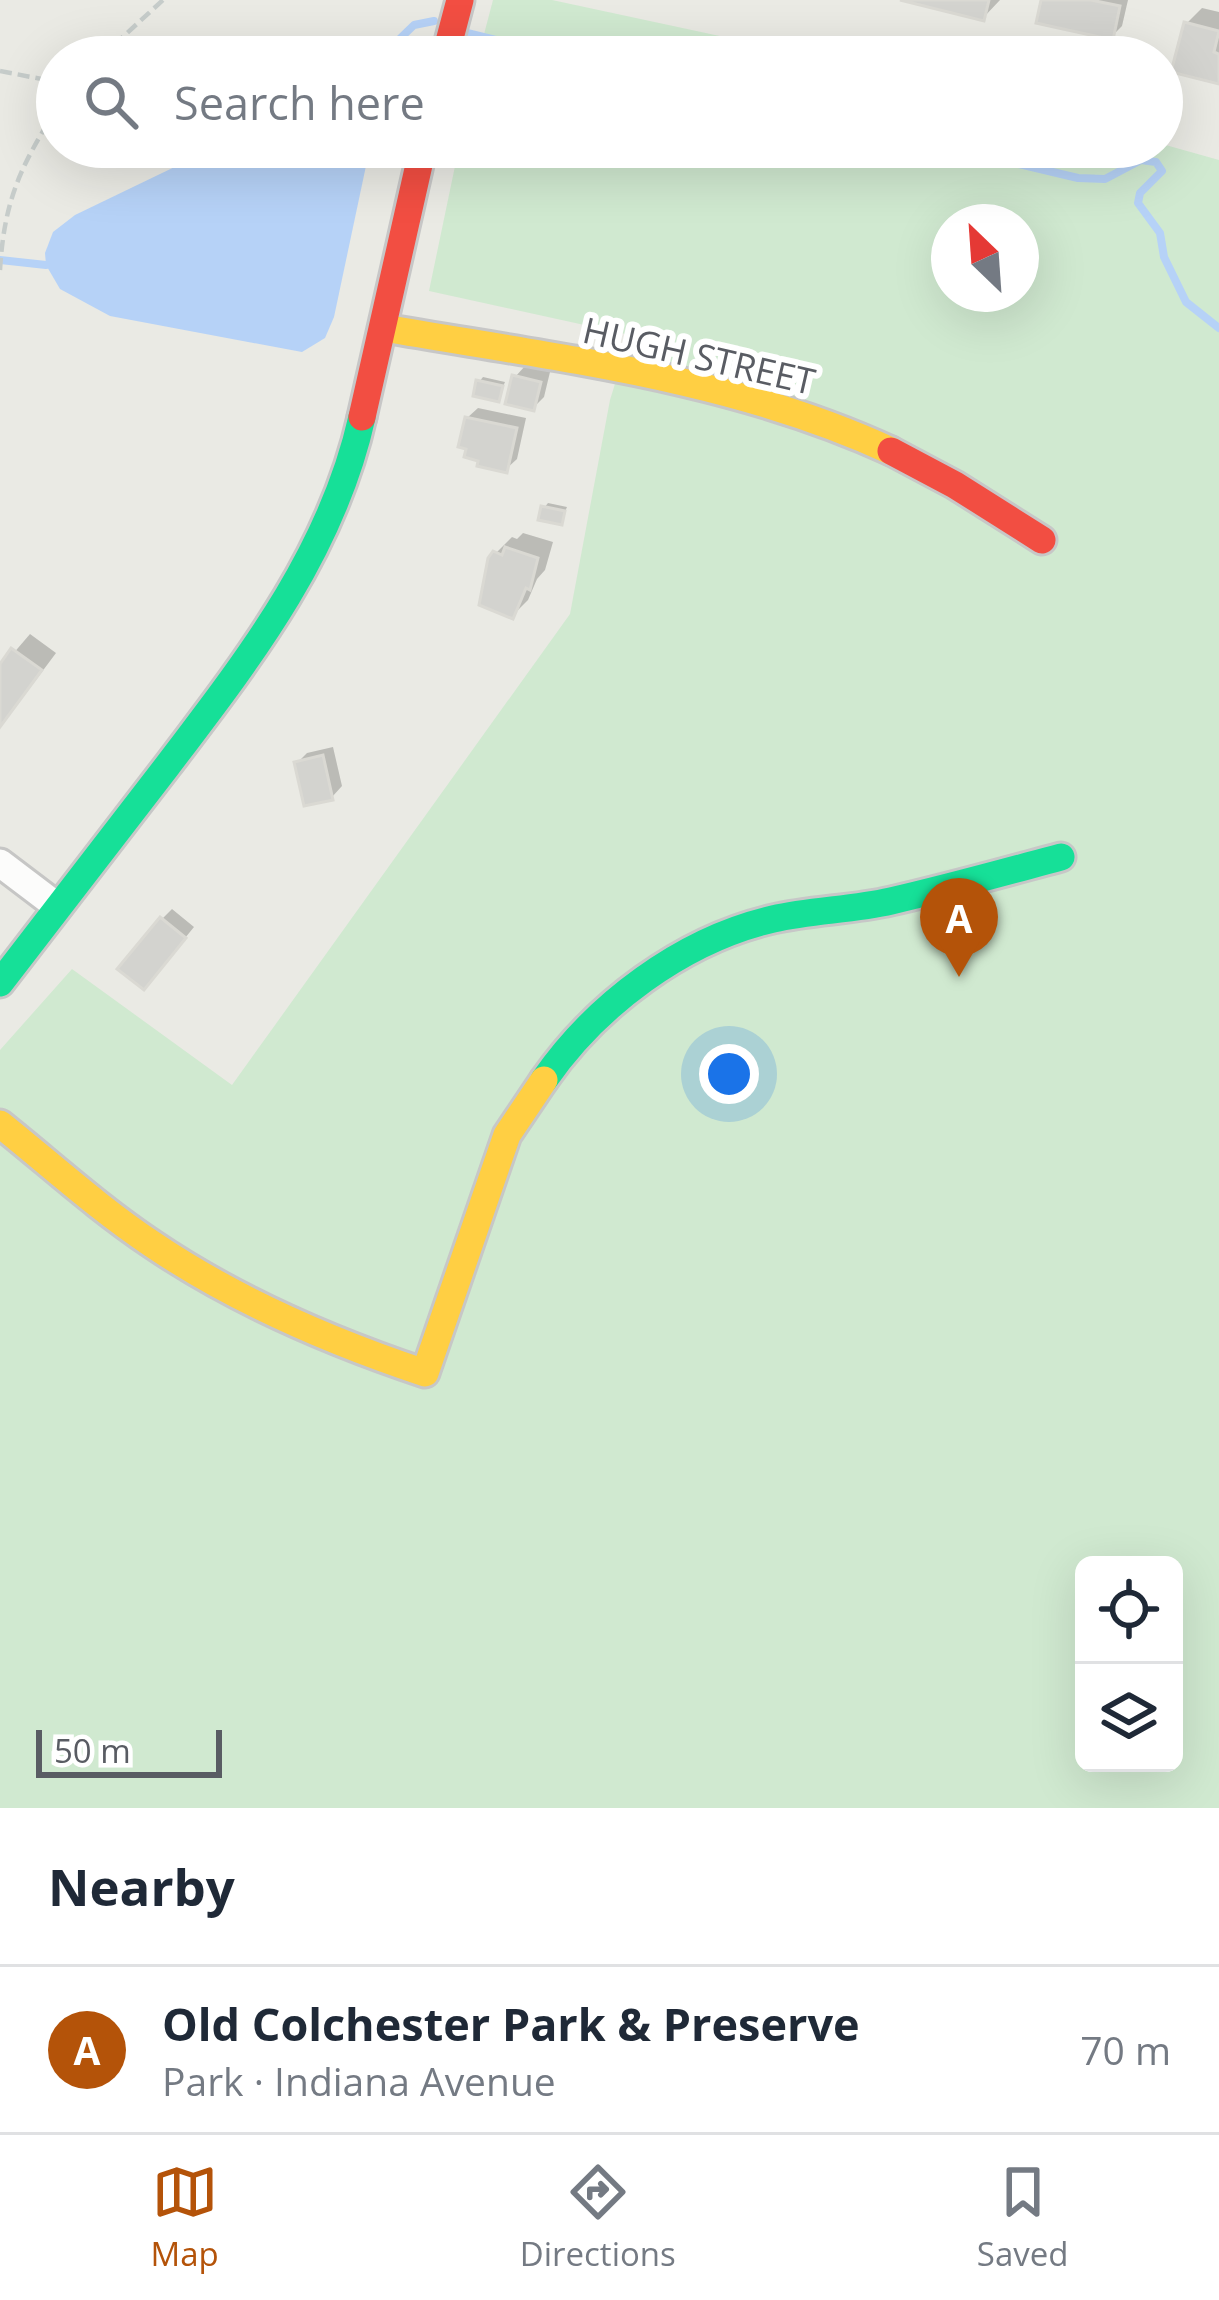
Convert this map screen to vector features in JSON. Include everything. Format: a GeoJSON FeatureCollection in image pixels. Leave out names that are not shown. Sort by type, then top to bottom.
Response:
{"type":"FeatureCollection","features":[{"type":"Feature","properties":{"kind":"street"},"geometry":{"type":"LineString","coordinates":[[451,36],[460,0]]}},
{"type":"Feature","properties":{"kind":"street"},"geometry":{"type":"LineString","coordinates":[[0,983],[260,645],[311,561],[356,445],[418,168]]}},
{"type":"Feature","properties":{"kind":"street","name":"HUGH STREET"},"geometry":{"type":"LineString","coordinates":[[384,328],[711,389],[800,413],[926,468],[1042,540]]}},
{"type":"Feature","properties":{"kind":"street"},"geometry":{"type":"LineString","coordinates":[[0,1124],[147,1241],[190,1269],[281,1318],[425,1373],[507,1135],[565,1050],[614,1002],[700,946],[771,919],[946,890],[1060,857]]}},
{"type":"Feature","properties":{"kind":"street"},"geometry":{"type":"LineString","coordinates":[[0,863],[58,907]]}},
{"type":"Feature","properties":{"kind":"path"},"geometry":{"type":"LineString","coordinates":[[123,36],[163,0]]}},
{"type":"Feature","properties":{"kind":"path"},"geometry":{"type":"LineString","coordinates":[[0,71],[36,78]]}},
{"type":"Feature","properties":{"kind":"path"},"geometry":{"type":"LineString","coordinates":[[0,269],[8,201],[36,148]]}},
{"type":"Feature","properties":{"kind":"green space"},"geometry":{"type":"Polygon","coordinates":[[[493,0],[552,0],[720,36],[484,36],[493,0]]]}},
{"type":"Feature","properties":{"kind":"green space"},"geometry":{"type":"Polygon","coordinates":[[[1183,150],[1219,160],[1219,1808],[0,1808],[0,1050],[72,969],[232,1085],[570,614],[610,400],[630,335],[429,291],[455,168],[1183,168],[1183,150]]]}},
{"type":"Feature","properties":{"kind":"water"},"geometry":{"type":"Polygon","coordinates":[[[172,168],[366,168],[334,317],[325,338],[302,352],[110,316],[60,289],[46,265],[45,253],[53,232],[75,215],[172,168]]]}},
{"type":"Feature","properties":{"kind":"building"},"geometry":{"type":"Polygon","coordinates":[[[900,0],[989,0],[984,21],[900,0]]]}},
{"type":"Feature","properties":{"kind":"building"},"geometry":{"type":"Polygon","coordinates":[[[1041,0],[1091,0],[1120,6],[1114,36],[1036,23],[1041,0]]]}},
{"type":"Feature","properties":{"kind":"building"},"geometry":{"type":"Polygon","coordinates":[[[1184,22],[1219,31],[1214,52],[1219,54],[1219,84],[1183,75],[1184,22]]]}},
{"type":"Feature","properties":{"kind":"building"},"geometry":{"type":"Polygon","coordinates":[[[512,375],[541,382],[534,411],[505,404],[512,375]]]}},
{"type":"Feature","properties":{"kind":"building"},"geometry":{"type":"Polygon","coordinates":[[[476,380],[503,386],[499,402],[473,396],[476,380]]]}},
{"type":"Feature","properties":{"kind":"building"},"geometry":{"type":"Polygon","coordinates":[[[465,417],[517,428],[507,473],[477,466],[478,461],[464,457],[466,449],[458,447],[465,417]]]}},
{"type":"Feature","properties":{"kind":"building"},"geometry":{"type":"Polygon","coordinates":[[[541,506],[565,511],[562,525],[538,520],[541,506]]]}},
{"type":"Feature","properties":{"kind":"building"},"geometry":{"type":"Polygon","coordinates":[[[505,547],[538,558],[530,590],[526,588],[513,619],[479,605],[488,558],[493,551],[502,555],[505,547]]]}},
{"type":"Feature","properties":{"kind":"building"},"geometry":{"type":"Polygon","coordinates":[[[11,648],[42,670],[0,727],[0,664],[11,648]]]}},
{"type":"Feature","properties":{"kind":"building"},"geometry":{"type":"Polygon","coordinates":[[[323,755],[333,800],[304,806],[294,762],[323,755]]]}},
{"type":"Feature","properties":{"kind":"building"},"geometry":{"type":"Polygon","coordinates":[[[160,917],[186,938],[144,990],[117,969],[160,917]]]}},
{"type":"Feature","properties":{"kind":"waterway"},"geometry":{"type":"LineString","coordinates":[[403,36],[414,25],[434,21]]}},
{"type":"Feature","properties":{"kind":"waterway"},"geometry":{"type":"LineString","coordinates":[[467,33],[479,36]]}},
{"type":"Feature","properties":{"kind":"waterway"},"geometry":{"type":"LineString","coordinates":[[1036,168],[1105,179],[1126,168]]}},
{"type":"Feature","properties":{"kind":"waterway"},"geometry":{"type":"LineString","coordinates":[[1160,168],[1140,193],[1138,203],[1160,233],[1164,257],[1186,302],[1219,328]]}},
{"type":"Feature","properties":{"kind":"waterway"},"geometry":{"type":"LineString","coordinates":[[0,260],[46,265]]}},
{"type":"Feature","properties":{"kind":"traffic: fast"},"geometry":{"type":"LineString","coordinates":[[0,983],[258,643],[331,513],[362,417]]}},
{"type":"Feature","properties":{"kind":"traffic: fast"},"geometry":{"type":"LineString","coordinates":[[544,1080],[615,1002],[706,942],[773,919],[891,901],[1061,857]]}},
{"type":"Feature","properties":{"kind":"traffic: slow"},"geometry":{"type":"LineString","coordinates":[[384,328],[706,387],[830,426],[891,451]]}},
{"type":"Feature","properties":{"kind":"traffic: slow"},"geometry":{"type":"LineString","coordinates":[[0,1124],[112,1216],[184,1265],[284,1318],[425,1373],[507,1135],[544,1080]]}},
{"type":"Feature","properties":{"kind":"traffic: jam"},"geometry":{"type":"LineString","coordinates":[[451,36],[460,0]]}},
{"type":"Feature","properties":{"kind":"traffic: jam"},"geometry":{"type":"LineString","coordinates":[[362,417],[418,168]]}},
{"type":"Feature","properties":{"kind":"traffic: jam"},"geometry":{"type":"LineString","coordinates":[[891,451],[1042,540]]}},
{"type":"Feature","properties":{"kind":"place","name":"Old Colchester Park & Preserve"},"geometry":{"type":"Point","coordinates":[959,977]}}]}
